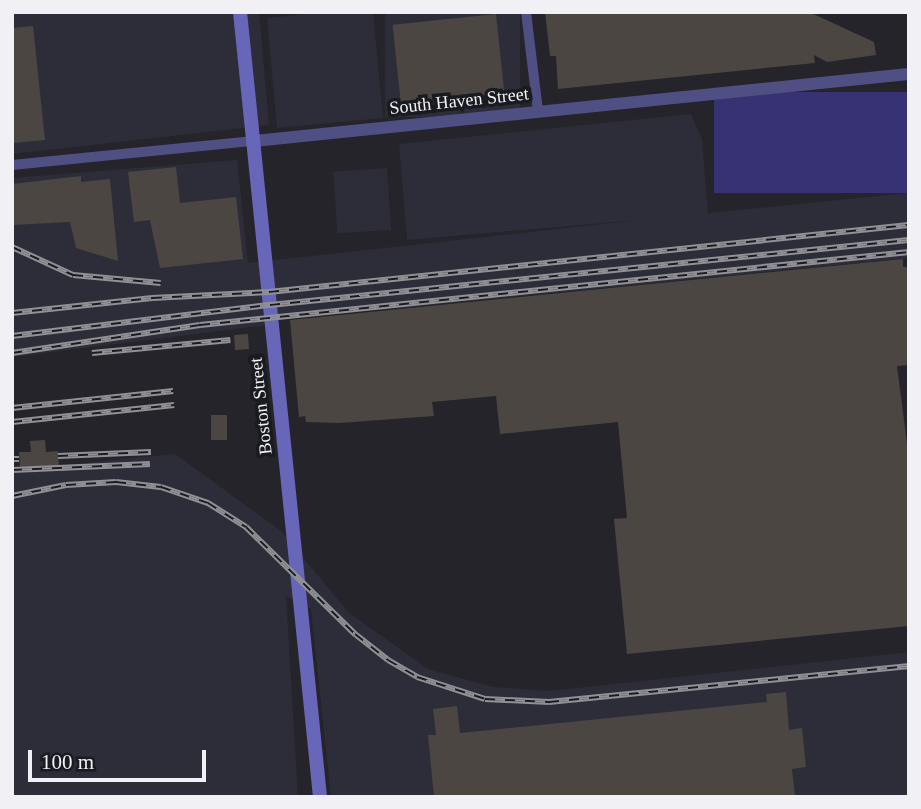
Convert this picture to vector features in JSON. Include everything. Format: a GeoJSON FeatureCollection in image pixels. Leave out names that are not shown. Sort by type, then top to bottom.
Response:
{"type":"FeatureCollection","features":[{"type":"Feature","properties":{"kind":"main road","name":"Boston Street"},"geometry":{"type":"LineString","coordinates":[[240,12],[320,797]]}},
{"type":"Feature","properties":{"kind":"street"},"geometry":{"type":"LineString","coordinates":[[526,12],[538,111]]}},
{"type":"Feature","properties":{"kind":"street","name":"South Haven Street"},"geometry":{"type":"LineString","coordinates":[[12,165],[909,74]]}},
{"type":"Feature","properties":{"kind":"shaded area"},"geometry":{"type":"Polygon","coordinates":[[[12,12],[259,12],[269,125],[12,154],[12,12]]]}},
{"type":"Feature","properties":{"kind":"shaded area"},"geometry":{"type":"Polygon","coordinates":[[[324,12],[373,12],[383,118],[277,128],[267,18],[324,12]]]}},
{"type":"Feature","properties":{"kind":"shaded area"},"geometry":{"type":"Polygon","coordinates":[[[385,12],[520,12],[520,117],[385,117],[385,12]]]}},
{"type":"Feature","properties":{"kind":"shaded area"},"geometry":{"type":"Polygon","coordinates":[[[714,92],[909,92],[909,193],[714,193],[714,92]]]}},
{"type":"Feature","properties":{"kind":"shaded area"},"geometry":{"type":"Polygon","coordinates":[[[691,114],[702,139],[708,213],[909,193],[909,258],[284,319],[261,326],[12,357],[12,178],[237,160],[248,263],[639,220],[407,240],[399,144],[691,114]]]}},
{"type":"Feature","properties":{"kind":"shaded area"},"geometry":{"type":"Polygon","coordinates":[[[387,168],[391,230],[337,234],[333,172],[387,168]]]}},
{"type":"Feature","properties":{"kind":"shaded area"},"geometry":{"type":"Polygon","coordinates":[[[175,454],[281,531],[349,613],[428,669],[493,687],[549,691],[909,652],[909,797],[331,797],[311,609],[286,596],[298,797],[12,797],[12,470],[175,454]]]}},
{"type":"Feature","properties":{"kind":"building"},"geometry":{"type":"Polygon","coordinates":[[[545,12],[809,12],[874,42],[876,55],[827,62],[814,55],[815,63],[558,89],[556,56],[550,56],[545,12]]]}},
{"type":"Feature","properties":{"kind":"building"},"geometry":{"type":"Polygon","coordinates":[[[496,14],[504,94],[401,104],[393,25],[496,14]]]}},
{"type":"Feature","properties":{"kind":"building"},"geometry":{"type":"Polygon","coordinates":[[[33,26],[45,140],[12,143],[12,28],[33,26]]]}},
{"type":"Feature","properties":{"kind":"building"},"geometry":{"type":"Polygon","coordinates":[[[176,167],[180,203],[236,197],[243,259],[160,268],[150,220],[134,222],[128,172],[176,167]]]}},
{"type":"Feature","properties":{"kind":"building"},"geometry":{"type":"Polygon","coordinates":[[[81,176],[81,182],[110,179],[118,261],[76,248],[70,222],[12,225],[12,184],[81,176]]]}},
{"type":"Feature","properties":{"kind":"building"},"geometry":{"type":"Polygon","coordinates":[[[903,259],[903,267],[909,267],[909,365],[897,366],[909,459],[909,626],[627,654],[614,519],[627,518],[618,422],[500,434],[496,396],[432,402],[434,416],[339,423],[306,422],[305,416],[299,417],[290,320],[903,259]]]}},
{"type":"Feature","properties":{"kind":"building"},"geometry":{"type":"Polygon","coordinates":[[[248,334],[249,349],[235,350],[234,335],[248,334]]]}},
{"type":"Feature","properties":{"kind":"building"},"geometry":{"type":"Polygon","coordinates":[[[211,415],[227,415],[227,440],[211,440],[211,415]]]}},
{"type":"Feature","properties":{"kind":"building"},"geometry":{"type":"Polygon","coordinates":[[[45,440],[46,452],[58,451],[59,466],[20,467],[19,452],[31,452],[30,441],[45,440]]]}},
{"type":"Feature","properties":{"kind":"building"},"geometry":{"type":"Polygon","coordinates":[[[786,692],[789,730],[802,728],[806,767],[792,769],[795,797],[434,797],[428,735],[436,735],[433,709],[457,706],[460,733],[767,702],[766,694],[786,692]]]}},
{"type":"Feature","properties":{"kind":"railway"},"geometry":{"type":"LineString","coordinates":[[12,313],[152,298],[269,292],[909,225]]}},
{"type":"Feature","properties":{"kind":"railway"},"geometry":{"type":"LineString","coordinates":[[12,336],[270,305],[909,240]]}},
{"type":"Feature","properties":{"kind":"railway"},"geometry":{"type":"LineString","coordinates":[[12,247],[73,275],[161,283]]}},
{"type":"Feature","properties":{"kind":"railway"},"geometry":{"type":"LineString","coordinates":[[12,353],[200,325],[909,252]]}},
{"type":"Feature","properties":{"kind":"railway"},"geometry":{"type":"LineString","coordinates":[[92,353],[230,340]]}},
{"type":"Feature","properties":{"kind":"railway"},"geometry":{"type":"LineString","coordinates":[[12,408],[173,391]]}},
{"type":"Feature","properties":{"kind":"railway"},"geometry":{"type":"LineString","coordinates":[[12,422],[174,405]]}},
{"type":"Feature","properties":{"kind":"railway"},"geometry":{"type":"LineString","coordinates":[[58,456],[151,452]]}},
{"type":"Feature","properties":{"kind":"railway"},"geometry":{"type":"LineString","coordinates":[[12,459],[19,459]]}},
{"type":"Feature","properties":{"kind":"railway"},"geometry":{"type":"LineString","coordinates":[[12,470],[150,464]]}},
{"type":"Feature","properties":{"kind":"railway"},"geometry":{"type":"LineString","coordinates":[[12,496],[66,485],[116,482],[161,487],[208,503],[246,527],[355,634],[388,660],[417,677],[485,699],[549,702],[909,666]]}}]}
